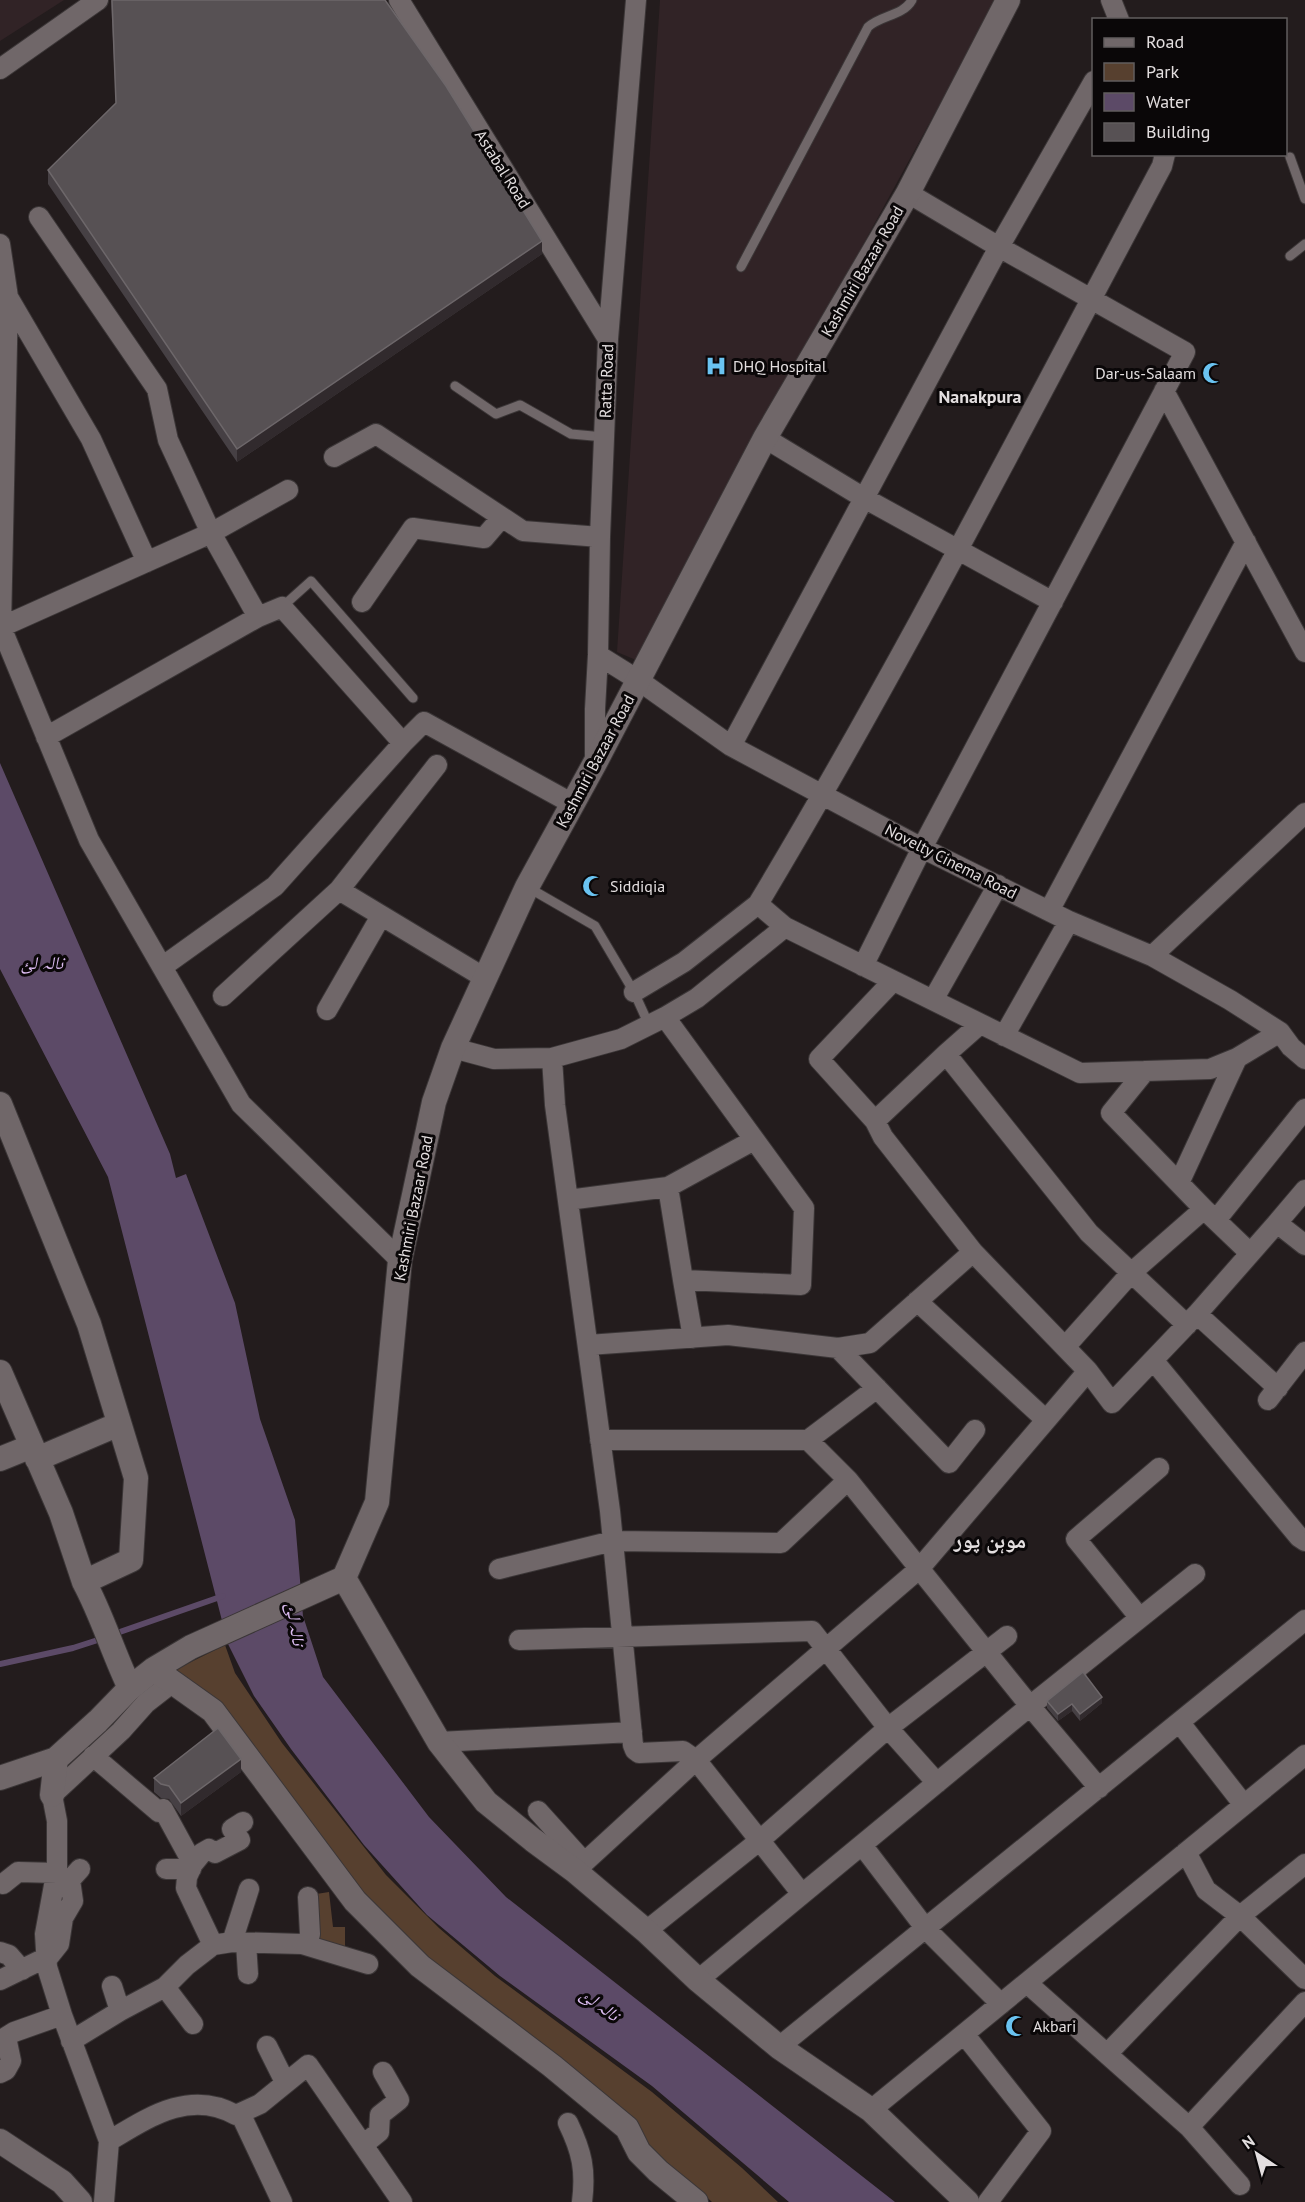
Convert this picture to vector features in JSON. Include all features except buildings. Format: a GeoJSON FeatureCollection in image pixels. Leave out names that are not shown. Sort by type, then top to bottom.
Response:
{"type":"FeatureCollection","features":[{"type":"Feature","properties":{"kind":"street"},"geometry":{"type":"LineString","coordinates":[[0,69],[98,0]]}},
{"type":"Feature","properties":{"kind":"street","name":"Astabal Road"},"geometry":{"type":"LineString","coordinates":[[399,0],[608,339]]}},
{"type":"Feature","properties":{"kind":"street","name":"Ratta Road"},"geometry":{"type":"LineString","coordinates":[[595,763],[600,537],[608,339],[636,0]]}},
{"type":"Feature","properties":{"kind":"street","name":"Kashmiri Bazaar Road"},"geometry":{"type":"LineString","coordinates":[[344,1578],[376,1502],[400,1260],[434,1102],[453,1048],[527,887],[595,763],[765,438],[908,193],[1008,0]]}},
{"type":"Feature","properties":{"kind":"street"},"geometry":{"type":"LineString","coordinates":[[1111,0],[1118,18]]}},
{"type":"Feature","properties":{"kind":"street"},"geometry":{"type":"LineString","coordinates":[[730,746],[999,247],[1092,84]]}},
{"type":"Feature","properties":{"kind":"street"},"geometry":{"type":"LineString","coordinates":[[634,992],[684,962],[758,904],[824,794],[958,549],[1162,166],[1164,156]]}},
{"type":"Feature","properties":{"kind":"street"},"geometry":{"type":"LineString","coordinates":[[863,966],[922,848],[1185,352],[908,193]]}},
{"type":"Feature","properties":{"kind":"street"},"geometry":{"type":"LineString","coordinates":[[39,217],[157,389],[168,440],[211,533],[258,617]]}},
{"type":"Feature","properties":{"kind":"street"},"geometry":{"type":"LineString","coordinates":[[0,244],[8,297],[1,627],[89,840],[241,1104],[400,1260]]}},
{"type":"Feature","properties":{"kind":"street"},"geometry":{"type":"LineString","coordinates":[[8,297],[91,439],[147,562]]}},
{"type":"Feature","properties":{"kind":"street"},"geometry":{"type":"LineString","coordinates":[[1164,391],[1305,652]]}},
{"type":"Feature","properties":{"kind":"street"},"geometry":{"type":"LineString","coordinates":[[334,457],[376,434],[523,531],[600,537]]}},
{"type":"Feature","properties":{"kind":"street"},"geometry":{"type":"LineString","coordinates":[[765,438],[864,498],[1053,602]]}},
{"type":"Feature","properties":{"kind":"street"},"geometry":{"type":"LineString","coordinates":[[1,627],[211,533],[288,490]]}},
{"type":"Feature","properties":{"kind":"street"},"geometry":{"type":"LineString","coordinates":[[362,602],[413,528],[484,538],[502,517]]}},
{"type":"Feature","properties":{"kind":"street"},"geometry":{"type":"LineString","coordinates":[[1049,911],[1246,542]]}},
{"type":"Feature","properties":{"kind":"street"},"geometry":{"type":"LineString","coordinates":[[46,736],[258,617],[282,607],[404,743]]}},
{"type":"Feature","properties":{"kind":"street","name":"Novelty Cinema Road"},"geometry":{"type":"LineString","coordinates":[[598,655],[638,680],[730,746],[922,848],[1069,921],[1152,956],[1230,1000],[1280,1032],[1291,1047],[1305,1059]]}},
{"type":"Feature","properties":{"kind":"street"},"geometry":{"type":"LineString","coordinates":[[162,967],[275,886],[424,722],[573,804]]}},
{"type":"Feature","properties":{"kind":"street"},"geometry":{"type":"LineString","coordinates":[[223,996],[339,890],[436,765]]}},
{"type":"Feature","properties":{"kind":"street"},"geometry":{"type":"LineString","coordinates":[[1152,956],[1305,813]]}},
{"type":"Feature","properties":{"kind":"street"},"geometry":{"type":"LineString","coordinates":[[933,1000],[998,885]]}},
{"type":"Feature","properties":{"kind":"street"},"geometry":{"type":"LineString","coordinates":[[339,890],[485,978]]}},
{"type":"Feature","properties":{"kind":"street"},"geometry":{"type":"LineString","coordinates":[[758,904],[786,927],[1080,1073],[1210,1069],[1237,1058],[1280,1032]]}},
{"type":"Feature","properties":{"kind":"street"},"geometry":{"type":"LineString","coordinates":[[327,1010],[381,916]]}},
{"type":"Feature","properties":{"kind":"street"},"geometry":{"type":"LineString","coordinates":[[1004,1036],[1069,921]]}},
{"type":"Feature","properties":{"kind":"street"},"geometry":{"type":"LineString","coordinates":[[453,1048],[494,1059],[552,1058],[621,1039],[697,998],[786,927]]}},
{"type":"Feature","properties":{"kind":"street"},"geometry":{"type":"LineString","coordinates":[[893,981],[819,1059],[875,1121],[882,1137],[973,1252],[1088,1371],[1112,1403],[1192,1320],[1305,1190]]}},
{"type":"Feature","properties":{"kind":"street"},"geometry":{"type":"LineString","coordinates":[[657,1021],[754,1140],[804,1208],[801,1285],[683,1280]]}},
{"type":"Feature","properties":{"kind":"street"},"geometry":{"type":"LineString","coordinates":[[875,1121],[980,1024]]}},
{"type":"Feature","properties":{"kind":"street"},"geometry":{"type":"LineString","coordinates":[[946,1054],[1089,1233],[1131,1273],[1192,1320],[1273,1394],[1304,1356]]}},
{"type":"Feature","properties":{"kind":"street"},"geometry":{"type":"LineString","coordinates":[[552,1058],[555,1105],[613,1540],[634,1750],[639,1753],[683,1751],[696,1760],[802,1894]]}},
{"type":"Feature","properties":{"kind":"street"},"geometry":{"type":"LineString","coordinates":[[1179,1184],[1237,1058]]}},
{"type":"Feature","properties":{"kind":"street"},"geometry":{"type":"LineString","coordinates":[[1145,1071],[1111,1113],[1250,1253]]}},
{"type":"Feature","properties":{"kind":"street"},"geometry":{"type":"LineString","coordinates":[[0,1104],[9,1149],[89,1324],[136,1478],[131,1560],[88,1589]]}},
{"type":"Feature","properties":{"kind":"street"},"geometry":{"type":"LineString","coordinates":[[1065,1347],[1131,1273],[1210,1215],[1305,1109]]}},
{"type":"Feature","properties":{"kind":"street"},"geometry":{"type":"LineString","coordinates":[[568,1200],[668,1187],[754,1140]]}},
{"type":"Feature","properties":{"kind":"street"},"geometry":{"type":"LineString","coordinates":[[668,1187],[693,1338]]}},
{"type":"Feature","properties":{"kind":"street"},"geometry":{"type":"LineString","coordinates":[[1277,1223],[1305,1245]]}},
{"type":"Feature","properties":{"kind":"street"},"geometry":{"type":"LineString","coordinates":[[588,1345],[728,1335],[838,1348],[870,1343],[973,1252]]}},
{"type":"Feature","properties":{"kind":"street"},"geometry":{"type":"LineString","coordinates":[[917,1301],[1046,1420]]}},
{"type":"Feature","properties":{"kind":"street"},"geometry":{"type":"LineString","coordinates":[[838,1348],[949,1463],[975,1430]]}},
{"type":"Feature","properties":{"kind":"street"},"geometry":{"type":"LineString","coordinates":[[1153,1360],[1299,1537],[1305,1541]]}},
{"type":"Feature","properties":{"kind":"street"},"geometry":{"type":"LineString","coordinates":[[579,1866],[696,1760],[919,1569],[1088,1371]]}},
{"type":"Feature","properties":{"kind":"street"},"geometry":{"type":"LineString","coordinates":[[0,1372],[61,1513],[88,1589],[130,1688]]}},
{"type":"Feature","properties":{"kind":"street"},"geometry":{"type":"LineString","coordinates":[[600,1440],[808,1440],[877,1388]]}},
{"type":"Feature","properties":{"kind":"street"},"geometry":{"type":"LineString","coordinates":[[0,1459],[34,1452],[120,1424]]}},
{"type":"Feature","properties":{"kind":"street"},"geometry":{"type":"LineString","coordinates":[[808,1440],[848,1480],[1099,1788]]}},
{"type":"Feature","properties":{"kind":"street"},"geometry":{"type":"LineString","coordinates":[[1140,1618],[1076,1539],[1159,1468]]}},
{"type":"Feature","properties":{"kind":"street"},"geometry":{"type":"LineString","coordinates":[[499,1569],[613,1540],[781,1543],[848,1480]]}},
{"type":"Feature","properties":{"kind":"street"},"geometry":{"type":"LineString","coordinates":[[698,1980],[1030,1706],[1195,1574]]}},
{"type":"Feature","properties":{"kind":"street"},"geometry":{"type":"LineString","coordinates":[[52,1795],[121,1731],[146,1703],[163,1675],[191,1647],[344,1578],[439,1742],[486,1802],[533,1840],[579,1866]]}},
{"type":"Feature","properties":{"kind":"street"},"geometry":{"type":"LineString","coordinates":[[779,2047],[1305,1620]]}},
{"type":"Feature","properties":{"kind":"street"},"geometry":{"type":"LineString","coordinates":[[519,1640],[812,1631],[888,1728],[937,1783]]}},
{"type":"Feature","properties":{"kind":"street"},"geometry":{"type":"LineString","coordinates":[[646,1931],[759,1841],[888,1728],[1006,1636]]}},
{"type":"Feature","properties":{"kind":"street"},"geometry":{"type":"LineString","coordinates":[[0,1778],[56,1759],[130,1688],[163,1675]]}},
{"type":"Feature","properties":{"kind":"street"},"geometry":{"type":"LineString","coordinates":[[163,1675],[213,1711],[355,1901],[420,1966],[552,2066],[627,2127],[639,2152],[696,2202]]}},
{"type":"Feature","properties":{"kind":"street"},"geometry":{"type":"LineString","coordinates":[[1180,1723],[1244,1804]]}},
{"type":"Feature","properties":{"kind":"street"},"geometry":{"type":"LineString","coordinates":[[439,1742],[632,1732]]}},
{"type":"Feature","properties":{"kind":"street"},"geometry":{"type":"LineString","coordinates":[[871,2110],[1305,1755]]}},
{"type":"Feature","properties":{"kind":"street"},"geometry":{"type":"LineString","coordinates":[[93,1756],[159,1812],[163,1809],[192,1867]]}},
{"type":"Feature","properties":{"kind":"street"},"geometry":{"type":"LineString","coordinates":[[56,1759],[52,1795],[57,1821],[57,1873],[45,1934],[47,1963],[71,2041],[109,2141],[104,2202]]}},
{"type":"Feature","properties":{"kind":"street"},"geometry":{"type":"LineString","coordinates":[[538,1811],[579,1866],[698,1980],[779,2047],[871,2110],[967,2202]]}},
{"type":"Feature","properties":{"kind":"street"},"geometry":{"type":"LineString","coordinates":[[243,1822],[232,1829],[240,1840],[215,1853],[208,1849],[202,1853],[192,1867],[186,1888],[230,1943],[248,1974]]}},
{"type":"Feature","properties":{"kind":"street"},"geometry":{"type":"LineString","coordinates":[[862,1845],[926,1929],[1000,2004]]}},
{"type":"Feature","properties":{"kind":"street"},"geometry":{"type":"LineString","coordinates":[[1186,1852],[1206,1890],[1240,1916],[1305,1979]]}},
{"type":"Feature","properties":{"kind":"street"},"geometry":{"type":"LineString","coordinates":[[1107,2054],[1240,1916],[1305,1864]]}},
{"type":"Feature","properties":{"kind":"street"},"geometry":{"type":"LineString","coordinates":[[166,1869],[192,1867]]}},
{"type":"Feature","properties":{"kind":"street"},"geometry":{"type":"LineString","coordinates":[[47,1963],[59,1944],[63,1918],[73,1901],[70,1880],[80,1869]]}},
{"type":"Feature","properties":{"kind":"street"},"geometry":{"type":"LineString","coordinates":[[3,1884],[18,1872],[57,1873]]}},
{"type":"Feature","properties":{"kind":"street"},"geometry":{"type":"LineString","coordinates":[[230,1943],[249,1889]]}},
{"type":"Feature","properties":{"kind":"street"},"geometry":{"type":"LineString","coordinates":[[308,1897],[313,1951]]}},
{"type":"Feature","properties":{"kind":"street"},"geometry":{"type":"LineString","coordinates":[[71,2041],[165,1987],[188,1965],[230,1943],[286,1942],[368,1964]]}},
{"type":"Feature","properties":{"kind":"street"},"geometry":{"type":"LineString","coordinates":[[0,1952],[9,1955],[22,1970]]}},
{"type":"Feature","properties":{"kind":"street"},"geometry":{"type":"LineString","coordinates":[[0,1980],[39,1961],[47,1963]]}},
{"type":"Feature","properties":{"kind":"street"},"geometry":{"type":"LineString","coordinates":[[1027,1983],[1189,2127],[1240,2185]]}},
{"type":"Feature","properties":{"kind":"street"},"geometry":{"type":"LineString","coordinates":[[112,1986],[120,2011]]}},
{"type":"Feature","properties":{"kind":"street"},"geometry":{"type":"LineString","coordinates":[[165,1987],[193,2024]]}},
{"type":"Feature","properties":{"kind":"street"},"geometry":{"type":"LineString","coordinates":[[1189,2127],[1301,2014]]}},
{"type":"Feature","properties":{"kind":"street"},"geometry":{"type":"LineString","coordinates":[[0,2073],[6,2070],[11,2061],[6,2037],[62,2015]]}},
{"type":"Feature","properties":{"kind":"street"},"geometry":{"type":"LineString","coordinates":[[964,2034],[1041,2131],[988,2202]]}},
{"type":"Feature","properties":{"kind":"street"},"geometry":{"type":"LineString","coordinates":[[267,2046],[285,2082]]}},
{"type":"Feature","properties":{"kind":"street"},"geometry":{"type":"LineString","coordinates":[[109,2141],[153,2116],[175,2107],[210,2105],[226,2109],[236,2115],[260,2104],[308,2065],[402,2202]]}},
{"type":"Feature","properties":{"kind":"street"},"geometry":{"type":"LineString","coordinates":[[363,2145],[379,2132],[380,2115],[399,2100],[383,2072]]}},
{"type":"Feature","properties":{"kind":"street"},"geometry":{"type":"LineString","coordinates":[[240,2113],[282,2202]]}},
{"type":"Feature","properties":{"kind":"street"},"geometry":{"type":"LineString","coordinates":[[568,2124],[582,2158],[585,2178],[582,2202]]}},
{"type":"Feature","properties":{"kind":"street"},"geometry":{"type":"LineString","coordinates":[[3,2147],[62,2182],[80,2202]]}},
{"type":"Feature","properties":{"kind":"lane"},"geometry":{"type":"LineString","coordinates":[[741,267],[868,27],[877,20],[908,6],[912,0]]}},
{"type":"Feature","properties":{"kind":"lane"},"geometry":{"type":"LineString","coordinates":[[1290,157],[1305,199]]}},
{"type":"Feature","properties":{"kind":"lane"},"geometry":{"type":"LineString","coordinates":[[1290,256],[1305,244]]}},
{"type":"Feature","properties":{"kind":"lane"},"geometry":{"type":"LineString","coordinates":[[456,386],[496,414],[520,405],[571,434],[604,436]]}},
{"type":"Feature","properties":{"kind":"lane"},"geometry":{"type":"LineString","coordinates":[[282,607],[311,581],[413,698]]}},
{"type":"Feature","properties":{"kind":"lane"},"geometry":{"type":"LineString","coordinates":[[527,887],[595,926],[634,992],[657,1021]]}},
{"type":"Feature","properties":{"kind":"shaded area"},"geometry":{"type":"Polygon","coordinates":[[[0,0],[64,0],[0,41],[0,0]]]}},
{"type":"Feature","properties":{"kind":"shaded area","name":"DHQ Hospital"},"geometry":{"type":"Polygon","coordinates":[[[660,0],[994,0],[953,80],[636,660],[617,652],[660,0]]]}},
{"type":"Feature","properties":{"kind":"green space"},"geometry":{"type":"Polygon","coordinates":[[[225,1645],[235,1673],[282,1743],[386,1875],[439,1928],[495,1976],[652,2092],[742,2168],[778,2202],[712,2202],[691,2183],[674,2176],[363,1903],[175,1670],[225,1645]]]}},
{"type":"Feature","properties":{"kind":"green space"},"geometry":{"type":"Polygon","coordinates":[[[329,1892],[333,1927],[345,1927],[345,1953],[312,1945],[310,1895],[329,1892]]]}},
{"type":"Feature","properties":{"kind":"water","name":"نالہ لئ"},"geometry":{"type":"Polygon","coordinates":[[[0,763],[170,1154],[176,1178],[186,1174],[235,1303],[260,1419],[295,1520],[303,1616],[323,1677],[429,1817],[506,1897],[895,2202],[789,2202],[652,2086],[500,1976],[427,1915],[364,1845],[254,1696],[228,1644],[108,1177],[0,969],[0,763]]]}},
{"type":"Feature","properties":{"kind":"waterway"},"geometry":{"type":"LineString","coordinates":[[114,1634],[223,1596]]}},
{"type":"Feature","properties":{"kind":"waterway"},"geometry":{"type":"LineString","coordinates":[[0,1664],[73,1648],[104,1638]]}},
{"type":"Feature","properties":{"kind":"place","name":"DHQ Hospital"},"geometry":{"type":"Point","coordinates":[716,366]}},
{"type":"Feature","properties":{"kind":"place","name":"Dar-us-Salaam"},"geometry":{"type":"Point","coordinates":[1213,373]}},
{"type":"Feature","properties":{"kind":"place","name":"Siddiqia"},"geometry":{"type":"Point","coordinates":[593,886]}},
{"type":"Feature","properties":{"kind":"place","name":"Akbari"},"geometry":{"type":"Point","coordinates":[1016,2026]}},
{"type":"Feature","properties":{"kind":"district","name":"Nanakpura"},"geometry":{"type":"Point","coordinates":[980,396]}},
{"type":"Feature","properties":{"kind":"district","name":"موہن پور"},"geometry":{"type":"Point","coordinates":[990,1540]}}]}
